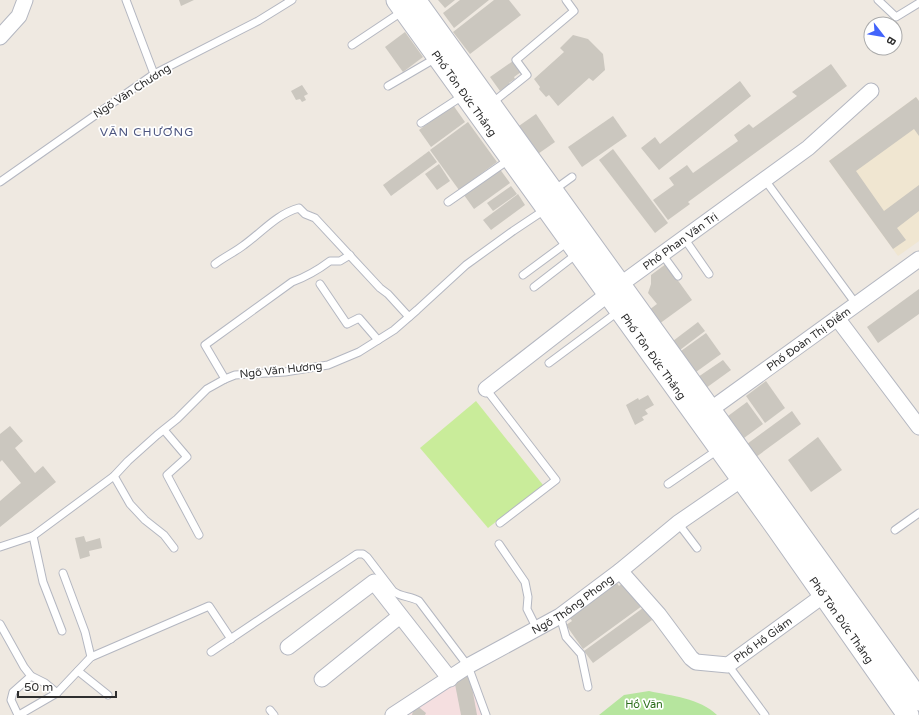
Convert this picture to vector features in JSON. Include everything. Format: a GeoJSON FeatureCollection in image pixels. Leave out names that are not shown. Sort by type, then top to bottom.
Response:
{"type":"FeatureCollection","features":[{"type":"Feature","properties":{"kind":"main road","name":"Phố Tôn Đức Thắng"},"geometry":{"type":"LineString","coordinates":[[406,4],[490,104],[549,200],[574,247],[614,289],[620,311],[704,414],[719,449],[800,548],[919,700]]}},
{"type":"Feature","properties":{"kind":"main road","name":"Phố Tôn Đức Thắng"},"geometry":{"type":"LineString","coordinates":[[406,4],[438,57],[510,159],[549,200],[800,548],[824,595],[908,715]]}},
{"type":"Feature","properties":{"kind":"street"},"geometry":{"type":"LineString","coordinates":[[0,37],[19,16],[25,0]]}},
{"type":"Feature","properties":{"kind":"street","name":"Phố Phan Văn Trị"},"geometry":{"type":"LineString","coordinates":[[486,389],[614,289],[808,148],[871,91]]}},
{"type":"Feature","properties":{"kind":"street","name":"Phố Đoàn Thị Điểm"},"geometry":{"type":"LineString","coordinates":[[704,414],[919,259]]}},
{"type":"Feature","properties":{"kind":"street"},"geometry":{"type":"LineString","coordinates":[[837,318],[919,427]]}},
{"type":"Feature","properties":{"kind":"street","name":"Ngõ Thông Phong"},"geometry":{"type":"LineString","coordinates":[[393,715],[468,666],[560,616],[620,571],[678,523],[742,479]]}},
{"type":"Feature","properties":{"kind":"street","name":"Phố Hồ Giám"},"geometry":{"type":"LineString","coordinates":[[620,571],[659,615],[691,658],[696,662],[728,665],[824,595]]}},
{"type":"Feature","properties":{"kind":"street"},"geometry":{"type":"LineString","coordinates":[[288,647],[374,582],[450,679]]}},
{"type":"Feature","properties":{"kind":"street"},"geometry":{"type":"LineString","coordinates":[[322,678],[400,616]]}},
{"type":"Feature","properties":{"kind":"lane"},"geometry":{"type":"LineString","coordinates":[[126,0],[154,74]]}},
{"type":"Feature","properties":{"kind":"lane","name":"Ngõ Văn Chương"},"geometry":{"type":"LineString","coordinates":[[0,182],[154,74],[258,21],[292,0]]}},
{"type":"Feature","properties":{"kind":"lane"},"geometry":{"type":"LineString","coordinates":[[490,104],[527,76],[516,60],[574,11],[566,0]]}},
{"type":"Feature","properties":{"kind":"lane"},"geometry":{"type":"LineString","coordinates":[[878,0],[896,17],[919,3]]}},
{"type":"Feature","properties":{"kind":"lane"},"geometry":{"type":"LineString","coordinates":[[352,45],[406,4]]}},
{"type":"Feature","properties":{"kind":"lane"},"geometry":{"type":"LineString","coordinates":[[388,86],[438,57]]}},
{"type":"Feature","properties":{"kind":"lane"},"geometry":{"type":"LineString","coordinates":[[421,123],[464,95]]}},
{"type":"Feature","properties":{"kind":"lane"},"geometry":{"type":"LineString","coordinates":[[448,202],[510,159]]}},
{"type":"Feature","properties":{"kind":"lane","name":"Ngõ Văn Hương"},"geometry":{"type":"LineString","coordinates":[[0,547],[33,536],[114,476],[128,461],[178,419],[207,389],[225,379],[235,375],[285,372],[328,365],[359,352],[394,330],[466,265],[512,231],[549,200],[572,177]]}},
{"type":"Feature","properties":{"kind":"lane"},"geometry":{"type":"LineString","coordinates":[[765,180],[856,304]]}},
{"type":"Feature","properties":{"kind":"lane"},"geometry":{"type":"LineString","coordinates":[[215,264],[244,245],[290,210],[299,208],[306,214],[315,218],[409,317]]}},
{"type":"Feature","properties":{"kind":"lane"},"geometry":{"type":"LineString","coordinates":[[684,238],[709,274]]}},
{"type":"Feature","properties":{"kind":"lane"},"geometry":{"type":"LineString","coordinates":[[523,275],[574,247]]}},
{"type":"Feature","properties":{"kind":"lane"},"geometry":{"type":"LineString","coordinates":[[534,287],[574,247]]}},
{"type":"Feature","properties":{"kind":"lane"},"geometry":{"type":"LineString","coordinates":[[662,254],[678,276]]}},
{"type":"Feature","properties":{"kind":"lane"},"geometry":{"type":"LineString","coordinates":[[225,379],[205,345],[292,282],[313,273],[330,261],[340,261],[350,255]]}},
{"type":"Feature","properties":{"kind":"lane"},"geometry":{"type":"LineString","coordinates":[[320,284],[347,324],[359,318],[378,340]]}},
{"type":"Feature","properties":{"kind":"lane"},"geometry":{"type":"LineString","coordinates":[[549,363],[620,311]]}},
{"type":"Feature","properties":{"kind":"lane"},"geometry":{"type":"LineString","coordinates":[[486,389],[556,480],[500,523]]}},
{"type":"Feature","properties":{"kind":"lane"},"geometry":{"type":"LineString","coordinates":[[164,430],[186,457],[167,475],[199,535]]}},
{"type":"Feature","properties":{"kind":"lane"},"geometry":{"type":"LineString","coordinates":[[668,484],[719,449]]}},
{"type":"Feature","properties":{"kind":"lane"},"geometry":{"type":"LineString","coordinates":[[114,476],[130,504],[145,520],[164,535],[174,548]]}},
{"type":"Feature","properties":{"kind":"lane"},"geometry":{"type":"LineString","coordinates":[[895,530],[919,513]]}},
{"type":"Feature","properties":{"kind":"lane"},"geometry":{"type":"LineString","coordinates":[[678,523],[697,548]]}},
{"type":"Feature","properties":{"kind":"lane"},"geometry":{"type":"LineString","coordinates":[[33,536],[43,582],[62,631]]}},
{"type":"Feature","properties":{"kind":"lane"},"geometry":{"type":"LineString","coordinates":[[499,544],[526,582],[528,597],[527,609],[537,629]]}},
{"type":"Feature","properties":{"kind":"lane"},"geometry":{"type":"LineString","coordinates":[[211,652],[357,554],[360,554],[367,557],[397,595],[410,597],[419,601],[468,666],[486,715]]}},
{"type":"Feature","properties":{"kind":"lane"},"geometry":{"type":"LineString","coordinates":[[63,573],[85,632],[91,657]]}},
{"type":"Feature","properties":{"kind":"lane"},"geometry":{"type":"LineString","coordinates":[[31,676],[12,692],[11,700],[18,715],[57,693],[91,657],[209,606],[231,639]]}},
{"type":"Feature","properties":{"kind":"lane"},"geometry":{"type":"LineString","coordinates":[[560,616],[566,637],[580,654],[588,687]]}},
{"type":"Feature","properties":{"kind":"lane"},"geometry":{"type":"LineString","coordinates":[[0,624],[24,667],[31,676],[45,683],[57,693]]}},
{"type":"Feature","properties":{"kind":"lane"},"geometry":{"type":"LineString","coordinates":[[728,665],[765,715]]}},
{"type":"Feature","properties":{"kind":"lane"},"geometry":{"type":"LineString","coordinates":[[78,671],[108,695]]}},
{"type":"Feature","properties":{"kind":"shaded area"},"geometry":{"type":"Polygon","coordinates":[[[916,97],[919,101],[919,241],[898,256],[829,161],[916,97]]]}},
{"type":"Feature","properties":{"kind":"shaded area"},"geometry":{"type":"Polygon","coordinates":[[[468,669],[484,715],[410,715],[413,705],[468,669]]]}},
{"type":"Feature","properties":{"kind":"green space"},"geometry":{"type":"Polygon","coordinates":[[[476,401],[543,485],[488,528],[420,448],[476,401]]]}},
{"type":"Feature","properties":{"kind":"green space","name":"Hồ Văn"},"geometry":{"type":"Polygon","coordinates":[[[649,691],[694,701],[710,709],[717,715],[599,715],[624,695],[649,691]]]}},
{"type":"Feature","properties":{"kind":"building"},"geometry":{"type":"Polygon","coordinates":[[[179,0],[194,0],[181,6],[179,0]]]}},
{"type":"Feature","properties":{"kind":"building"},"geometry":{"type":"Polygon","coordinates":[[[438,0],[455,0],[445,8],[438,0]]]}},
{"type":"Feature","properties":{"kind":"building"},"geometry":{"type":"Polygon","coordinates":[[[460,0],[489,0],[454,28],[443,13],[460,0]]]}},
{"type":"Feature","properties":{"kind":"building"},"geometry":{"type":"Polygon","coordinates":[[[494,0],[509,0],[521,15],[470,54],[453,32],[494,0]]]}},
{"type":"Feature","properties":{"kind":"building"},"geometry":{"type":"Polygon","coordinates":[[[405,32],[423,57],[403,72],[385,47],[405,32]]]}},
{"type":"Feature","properties":{"kind":"building"},"geometry":{"type":"Polygon","coordinates":[[[573,35],[588,39],[603,54],[605,70],[593,81],[589,78],[558,106],[549,95],[546,97],[539,89],[540,87],[534,79],[564,52],[560,48],[573,35]]]}},
{"type":"Feature","properties":{"kind":"building"},"geometry":{"type":"Polygon","coordinates":[[[513,61],[521,72],[514,77],[515,79],[509,83],[510,85],[500,91],[490,77],[513,61]]]}},
{"type":"Feature","properties":{"kind":"building"},"geometry":{"type":"Polygon","coordinates":[[[831,64],[847,86],[688,202],[690,204],[668,220],[653,200],[674,185],[669,178],[687,165],[693,173],[738,141],[734,135],[749,124],[753,128],[797,96],[792,92],[831,64]]]}},
{"type":"Feature","properties":{"kind":"building"},"geometry":{"type":"Polygon","coordinates":[[[740,81],[751,96],[659,170],[641,148],[655,137],[660,144],[740,81]]]}},
{"type":"Feature","properties":{"kind":"building"},"geometry":{"type":"Polygon","coordinates":[[[302,85],[308,94],[304,96],[306,100],[302,102],[300,99],[296,100],[291,91],[302,85]]]}},
{"type":"Feature","properties":{"kind":"building"},"geometry":{"type":"Polygon","coordinates":[[[916,97],[919,101],[919,136],[914,129],[856,171],[884,211],[919,185],[919,211],[897,228],[906,240],[893,249],[829,161],[916,97]]]}},
{"type":"Feature","properties":{"kind":"building"},"geometry":{"type":"Polygon","coordinates":[[[453,105],[465,122],[431,147],[419,130],[453,105]]]}},
{"type":"Feature","properties":{"kind":"building"},"geometry":{"type":"Polygon","coordinates":[[[536,114],[555,142],[535,156],[516,128],[536,114]]]}},
{"type":"Feature","properties":{"kind":"building"},"geometry":{"type":"Polygon","coordinates":[[[613,116],[627,136],[582,167],[568,147],[613,116]]]}},
{"type":"Feature","properties":{"kind":"building"},"geometry":{"type":"Polygon","coordinates":[[[468,122],[497,162],[459,190],[430,150],[468,122]]]}},
{"type":"Feature","properties":{"kind":"building"},"geometry":{"type":"Polygon","coordinates":[[[613,149],[668,223],[655,233],[599,160],[613,149]]]}},
{"type":"Feature","properties":{"kind":"building"},"geometry":{"type":"Polygon","coordinates":[[[429,151],[437,162],[391,196],[383,185],[429,151]]]}},
{"type":"Feature","properties":{"kind":"building"},"geometry":{"type":"Polygon","coordinates":[[[439,164],[450,181],[437,190],[425,174],[439,164]]]}},
{"type":"Feature","properties":{"kind":"building"},"geometry":{"type":"Polygon","coordinates":[[[499,168],[510,183],[474,209],[464,195],[499,168]]]}},
{"type":"Feature","properties":{"kind":"building"},"geometry":{"type":"Polygon","coordinates":[[[511,186],[517,194],[493,211],[487,203],[511,186]]]}},
{"type":"Feature","properties":{"kind":"building"},"geometry":{"type":"Polygon","coordinates":[[[518,194],[525,205],[491,230],[483,220],[518,194]]]}},
{"type":"Feature","properties":{"kind":"building"},"geometry":{"type":"Polygon","coordinates":[[[666,264],[692,300],[659,324],[649,310],[657,304],[648,293],[651,284],[651,275],[666,264]]]}},
{"type":"Feature","properties":{"kind":"building"},"geometry":{"type":"Polygon","coordinates":[[[919,289],[919,314],[878,343],[867,327],[919,289]]]}},
{"type":"Feature","properties":{"kind":"building"},"geometry":{"type":"Polygon","coordinates":[[[698,322],[705,331],[680,350],[673,341],[698,322]]]}},
{"type":"Feature","properties":{"kind":"building"},"geometry":{"type":"Polygon","coordinates":[[[706,333],[721,354],[696,372],[681,351],[706,333]]]}},
{"type":"Feature","properties":{"kind":"building"},"geometry":{"type":"Polygon","coordinates":[[[723,360],[731,370],[706,388],[698,377],[723,360]]]}},
{"type":"Feature","properties":{"kind":"building"},"geometry":{"type":"Polygon","coordinates":[[[766,381],[785,408],[765,423],[746,396],[766,381]]]}},
{"type":"Feature","properties":{"kind":"building"},"geometry":{"type":"Polygon","coordinates":[[[648,395],[654,405],[645,410],[648,414],[642,417],[644,420],[635,425],[626,405],[638,398],[639,400],[648,395]]]}},
{"type":"Feature","properties":{"kind":"building"},"geometry":{"type":"Polygon","coordinates":[[[747,402],[763,424],[744,438],[728,416],[747,402]]]}},
{"type":"Feature","properties":{"kind":"building"},"geometry":{"type":"Polygon","coordinates":[[[792,411],[801,424],[756,457],[747,444],[792,411]]]}},
{"type":"Feature","properties":{"kind":"building"},"geometry":{"type":"Polygon","coordinates":[[[10,426],[23,441],[15,448],[35,473],[43,466],[56,482],[0,527],[0,501],[21,483],[2,460],[0,462],[0,434],[10,426]]]}},
{"type":"Feature","properties":{"kind":"building"},"geometry":{"type":"Polygon","coordinates":[[[818,437],[842,470],[811,492],[788,460],[818,437]]]}},
{"type":"Feature","properties":{"kind":"building"},"geometry":{"type":"Polygon","coordinates":[[[84,536],[86,542],[100,538],[102,548],[89,551],[90,556],[80,559],[75,538],[84,536]]]}},
{"type":"Feature","properties":{"kind":"building"},"geometry":{"type":"Polygon","coordinates":[[[616,582],[619,586],[624,582],[642,606],[583,649],[566,625],[572,621],[569,617],[616,582]]]}},
{"type":"Feature","properties":{"kind":"building"},"geometry":{"type":"Polygon","coordinates":[[[643,608],[652,620],[593,663],[584,651],[643,608]]]}},
{"type":"Feature","properties":{"kind":"building"},"geometry":{"type":"Polygon","coordinates":[[[470,676],[477,715],[461,715],[454,679],[470,676]]]}},
{"type":"Feature","properties":{"kind":"building"},"geometry":{"type":"Polygon","coordinates":[[[415,704],[426,713],[425,715],[412,715],[415,704]]]}},
{"type":"Feature","properties":{"kind":"district","name":"VĂN CHƯƠNG"},"geometry":{"type":"Point","coordinates":[147,132]}}]}
